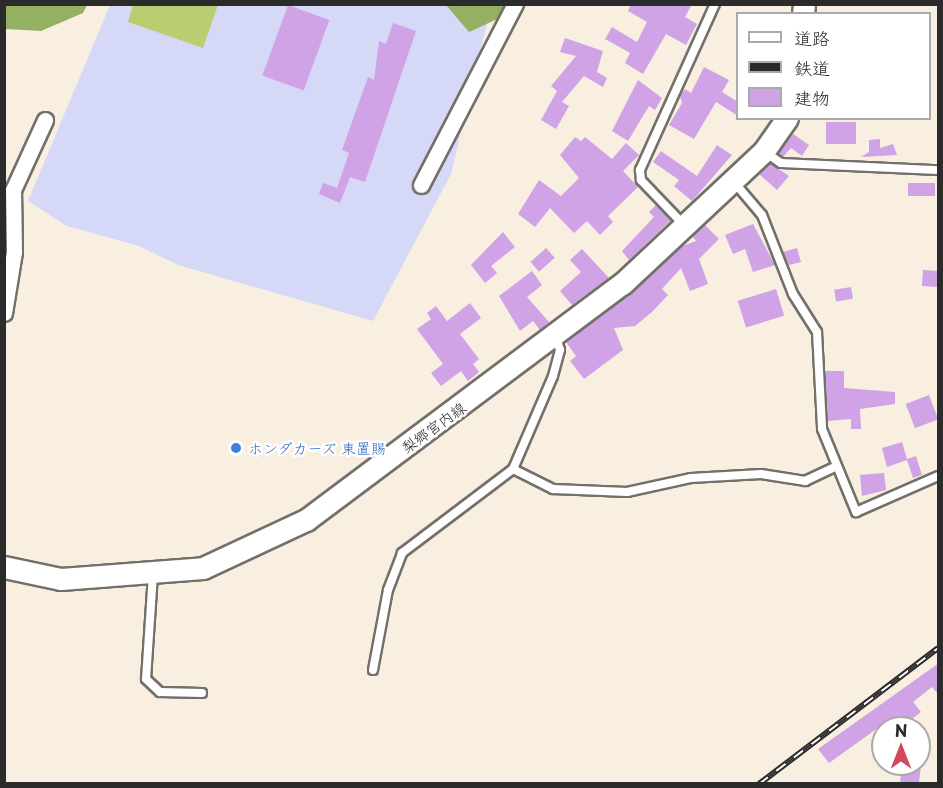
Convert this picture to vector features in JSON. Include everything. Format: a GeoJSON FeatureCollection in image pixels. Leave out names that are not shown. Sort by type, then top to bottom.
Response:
{"type":"FeatureCollection","features":[{"type":"Feature","properties":{"kind":"main road","name":"梨郷宮内線"},"geometry":{"type":"LineString","coordinates":[[4,567],[61,579],[203,568],[306,520],[556,338],[733,181],[764,151],[785,120]]}},
{"type":"Feature","properties":{"kind":"street"},"geometry":{"type":"LineString","coordinates":[[421,185],[515,4]]}},
{"type":"Feature","properties":{"kind":"street"},"geometry":{"type":"LineString","coordinates":[[4,313],[14,252],[9,184],[45,120]]}},
{"type":"Feature","properties":{"kind":"lane"},"geometry":{"type":"LineString","coordinates":[[683,224],[641,180],[640,170],[715,4]]}},
{"type":"Feature","properties":{"kind":"lane"},"geometry":{"type":"LineString","coordinates":[[764,151],[781,163],[939,170]]}},
{"type":"Feature","properties":{"kind":"lane"},"geometry":{"type":"LineString","coordinates":[[733,181],[762,215],[793,294],[817,332],[822,429],[856,512],[939,476]]}},
{"type":"Feature","properties":{"kind":"lane"},"geometry":{"type":"LineString","coordinates":[[373,670],[388,590],[402,553],[513,469],[553,376],[560,350],[556,338]]}},
{"type":"Feature","properties":{"kind":"lane"},"geometry":{"type":"LineString","coordinates":[[513,469],[553,489],[578,486],[627,492],[691,478],[761,474],[805,481],[837,466]]}},
{"type":"Feature","properties":{"kind":"lane"},"geometry":{"type":"LineString","coordinates":[[153,573],[143,659],[146,679],[160,692],[202,693]]}},
{"type":"Feature","properties":{"kind":"shaded area"},"geometry":{"type":"Polygon","coordinates":[[[110,5],[491,6],[451,174],[373,321],[178,265],[139,246],[67,226],[28,201],[110,5]]]}},
{"type":"Feature","properties":{"kind":"green space"},"geometry":{"type":"Polygon","coordinates":[[[5,4],[87,5],[83,13],[41,31],[5,29],[5,4]]]}},
{"type":"Feature","properties":{"kind":"green space"},"geometry":{"type":"Polygon","coordinates":[[[133,4],[218,5],[203,48],[128,22],[133,4]]]}},
{"type":"Feature","properties":{"kind":"green space"},"geometry":{"type":"Polygon","coordinates":[[[446,5],[528,5],[469,32],[446,5]]]}},
{"type":"Feature","properties":{"kind":"building"},"geometry":{"type":"Polygon","coordinates":[[[631,4],[692,4],[685,17],[697,24],[686,45],[666,34],[643,74],[625,63],[630,53],[605,39],[612,27],[637,42],[647,22],[628,11],[631,4]]]}},
{"type":"Feature","properties":{"kind":"building"},"geometry":{"type":"Polygon","coordinates":[[[288,5],[329,20],[304,91],[262,75],[288,5]]]}},
{"type":"Feature","properties":{"kind":"building"},"geometry":{"type":"Polygon","coordinates":[[[393,23],[416,31],[365,182],[350,177],[340,203],[319,194],[323,183],[337,188],[349,153],[342,150],[368,77],[374,80],[379,41],[386,44],[393,23]]]}},
{"type":"Feature","properties":{"kind":"building"},"geometry":{"type":"Polygon","coordinates":[[[565,38],[603,51],[597,72],[607,78],[603,87],[584,76],[562,102],[569,106],[556,129],[541,120],[557,91],[551,86],[576,56],[560,52],[565,38]]]}},
{"type":"Feature","properties":{"kind":"building"},"geometry":{"type":"Polygon","coordinates":[[[704,67],[729,80],[722,92],[736,101],[736,115],[716,102],[694,139],[669,125],[682,103],[680,96],[685,89],[691,93],[704,67]]]}},
{"type":"Feature","properties":{"kind":"building"},"geometry":{"type":"Polygon","coordinates":[[[638,80],[662,98],[655,110],[649,106],[628,141],[612,131],[638,80]]]}},
{"type":"Feature","properties":{"kind":"building"},"geometry":{"type":"Polygon","coordinates":[[[826,122],[856,122],[856,144],[826,144],[826,122]]]}},
{"type":"Feature","properties":{"kind":"building"},"geometry":{"type":"Polygon","coordinates":[[[793,134],[809,145],[802,156],[791,148],[783,157],[778,154],[793,134]]]}},
{"type":"Feature","properties":{"kind":"building"},"geometry":{"type":"Polygon","coordinates":[[[575,137],[581,141],[585,137],[612,159],[626,143],[639,155],[623,171],[638,187],[608,216],[613,222],[600,235],[587,221],[574,233],[550,208],[535,227],[518,214],[539,180],[561,196],[579,178],[560,155],[575,137]]]}},
{"type":"Feature","properties":{"kind":"building"},"geometry":{"type":"Polygon","coordinates":[[[880,139],[880,148],[893,144],[897,155],[861,157],[869,152],[869,140],[880,139]]]}},
{"type":"Feature","properties":{"kind":"building"},"geometry":{"type":"Polygon","coordinates":[[[717,145],[732,155],[692,201],[674,186],[679,180],[653,162],[661,151],[697,176],[717,145]]]}},
{"type":"Feature","properties":{"kind":"building"},"geometry":{"type":"Polygon","coordinates":[[[770,163],[789,176],[777,190],[759,174],[770,163]]]}},
{"type":"Feature","properties":{"kind":"building"},"geometry":{"type":"Polygon","coordinates":[[[908,183],[935,183],[935,196],[908,196],[908,183]]]}},
{"type":"Feature","properties":{"kind":"building"},"geometry":{"type":"Polygon","coordinates":[[[656,205],[671,220],[629,260],[622,251],[654,217],[649,212],[656,205]]]}},
{"type":"Feature","properties":{"kind":"building"},"geometry":{"type":"Polygon","coordinates":[[[704,224],[719,239],[699,259],[708,284],[690,291],[681,268],[662,289],[668,295],[652,312],[635,326],[614,328],[623,350],[584,379],[570,361],[576,356],[566,342],[680,247],[696,241],[692,236],[704,224]]]}},
{"type":"Feature","properties":{"kind":"building"},"geometry":{"type":"Polygon","coordinates":[[[753,224],[775,265],[753,272],[745,249],[733,254],[725,235],[753,224]]]}},
{"type":"Feature","properties":{"kind":"building"},"geometry":{"type":"Polygon","coordinates":[[[503,232],[515,247],[491,266],[497,273],[485,283],[471,265],[503,232]]]}},
{"type":"Feature","properties":{"kind":"building"},"geometry":{"type":"Polygon","coordinates":[[[546,248],[555,258],[539,272],[530,262],[546,248]]]}},
{"type":"Feature","properties":{"kind":"building"},"geometry":{"type":"Polygon","coordinates":[[[797,248],[801,262],[789,265],[783,252],[797,248]]]}},
{"type":"Feature","properties":{"kind":"building"},"geometry":{"type":"Polygon","coordinates":[[[582,249],[609,278],[572,305],[560,291],[581,272],[570,260],[582,249]]]}},
{"type":"Feature","properties":{"kind":"building"},"geometry":{"type":"Polygon","coordinates":[[[923,270],[938,271],[938,287],[922,286],[923,270]]]}},
{"type":"Feature","properties":{"kind":"building"},"geometry":{"type":"Polygon","coordinates":[[[532,271],[542,285],[527,297],[549,322],[540,330],[533,321],[520,331],[499,296],[532,271]]]}},
{"type":"Feature","properties":{"kind":"building"},"geometry":{"type":"Polygon","coordinates":[[[851,287],[853,299],[836,302],[834,290],[851,287]]]}},
{"type":"Feature","properties":{"kind":"building"},"geometry":{"type":"Polygon","coordinates":[[[776,289],[784,316],[746,327],[738,301],[776,289]]]}},
{"type":"Feature","properties":{"kind":"building"},"geometry":{"type":"Polygon","coordinates":[[[470,303],[481,318],[460,334],[479,359],[473,364],[479,372],[468,381],[461,371],[441,386],[431,373],[443,364],[417,329],[431,319],[427,313],[436,306],[447,321],[470,303]]]}},
{"type":"Feature","properties":{"kind":"building"},"geometry":{"type":"Polygon","coordinates":[[[825,371],[844,371],[844,388],[895,392],[895,404],[860,409],[861,429],[851,429],[851,419],[828,421],[825,371]]]}},
{"type":"Feature","properties":{"kind":"building"},"geometry":{"type":"Polygon","coordinates":[[[929,395],[938,419],[915,428],[906,404],[929,395]]]}},
{"type":"Feature","properties":{"kind":"building"},"geometry":{"type":"Polygon","coordinates":[[[902,442],[907,459],[916,456],[922,475],[913,478],[907,460],[887,467],[882,448],[902,442]]]}},
{"type":"Feature","properties":{"kind":"building"},"geometry":{"type":"Polygon","coordinates":[[[884,473],[886,490],[862,496],[860,475],[884,473]]]}},
{"type":"Feature","properties":{"kind":"building"},"geometry":{"type":"Polygon","coordinates":[[[939,663],[939,695],[932,687],[913,702],[921,712],[916,716],[871,716],[871,733],[829,763],[818,749],[939,663]]]}},
{"type":"Feature","properties":{"kind":"building"},"geometry":{"type":"Polygon","coordinates":[[[901,776],[920,776],[919,783],[900,783],[901,776]]]}},
{"type":"Feature","properties":{"kind":"railway"},"geometry":{"type":"LineString","coordinates":[[759,784],[938,648]]}},
{"type":"Feature","properties":{"kind":"place","name":"ホンダカーズ 東置賜"},"geometry":{"type":"Point","coordinates":[236,448]}}]}
